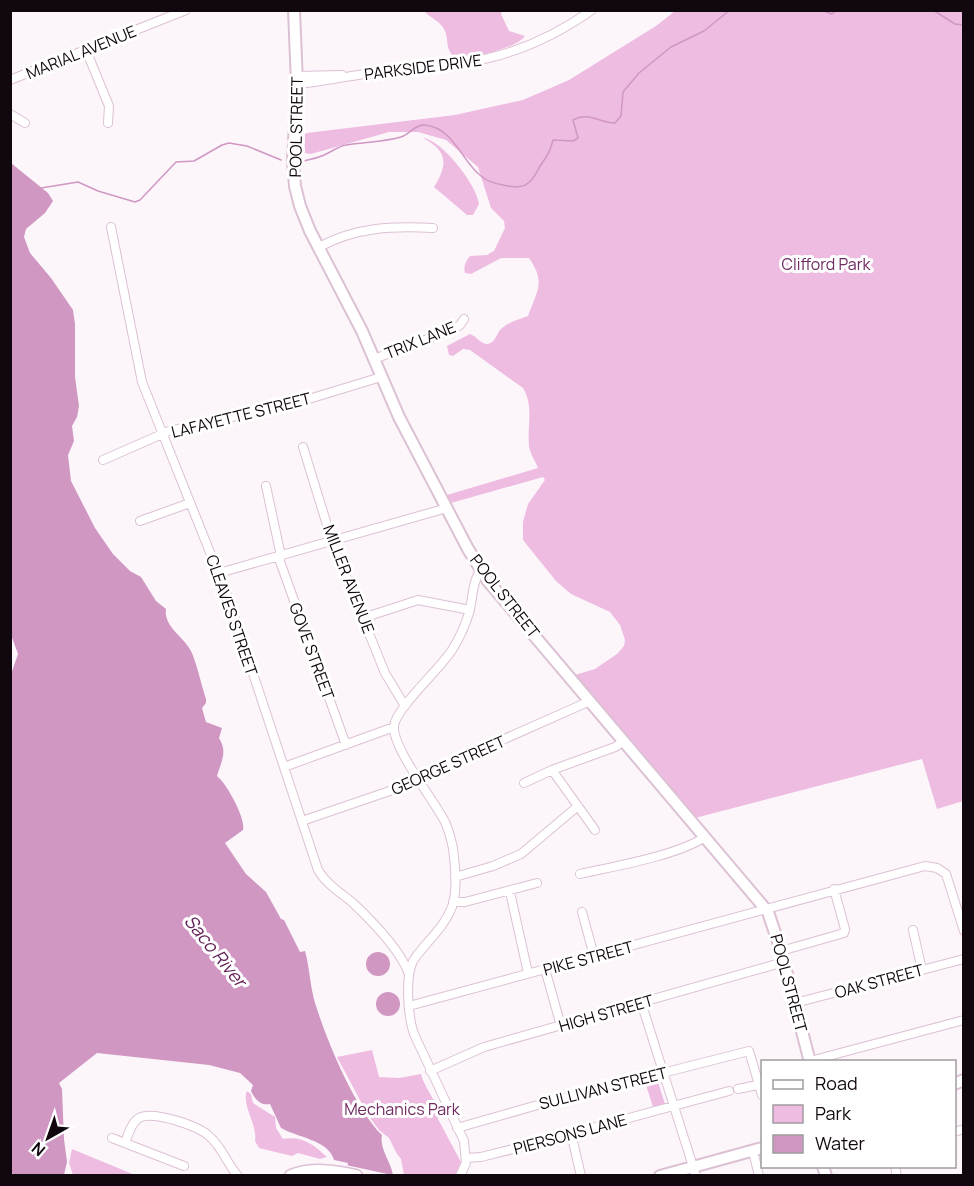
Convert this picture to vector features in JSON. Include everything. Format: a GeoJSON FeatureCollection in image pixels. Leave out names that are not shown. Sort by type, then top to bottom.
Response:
{"type":"FeatureCollection","features":[{"type":"Feature","properties":{"kind":"main road","name":"POOL STREET"},"geometry":{"type":"LineString","coordinates":[[294,10],[297,80],[293,161],[295,186],[306,222],[356,317],[399,417],[481,570],[766,910],[781,951],[810,1060]]}},
{"type":"Feature","properties":{"kind":"main road"},"geometry":{"type":"LineString","coordinates":[[660,1176],[694,1171],[758,1150]]}},
{"type":"Feature","properties":{"kind":"main road"},"geometry":{"type":"LineString","coordinates":[[291,1176],[309,1171],[331,1171],[356,1176]]}},
{"type":"Feature","properties":{"kind":"street","name":"MARIAL AVENUE"},"geometry":{"type":"LineString","coordinates":[[10,80],[186,10]]}},
{"type":"Feature","properties":{"kind":"street","name":"PARKSIDE DRIVE"},"geometry":{"type":"LineString","coordinates":[[297,80],[445,67],[496,58],[540,42],[592,10]]}},
{"type":"Feature","properties":{"kind":"street"},"geometry":{"type":"LineString","coordinates":[[86,50],[109,106],[108,123]]}},
{"type":"Feature","properties":{"kind":"street"},"geometry":{"type":"LineString","coordinates":[[10,114],[25,123]]}},
{"type":"Feature","properties":{"kind":"street"},"geometry":{"type":"LineString","coordinates":[[319,247],[343,236],[394,226],[433,228]]}},
{"type":"Feature","properties":{"kind":"street","name":"CLEAVES STREET"},"geometry":{"type":"LineString","coordinates":[[111,227],[138,370],[219,573],[321,875],[381,932],[402,960],[409,974]]}},
{"type":"Feature","properties":{"kind":"street","name":"TRIX LANE"},"geometry":{"type":"LineString","coordinates":[[374,359],[452,330],[464,319]]}},
{"type":"Feature","properties":{"kind":"street","name":"LAFAYETTE STREET"},"geometry":{"type":"LineString","coordinates":[[103,460],[169,431],[299,402],[381,377]]}},
{"type":"Feature","properties":{"kind":"street","name":"MILLER AVENUE"},"geometry":{"type":"LineString","coordinates":[[303,447],[332,541],[385,673],[405,706]]}},
{"type":"Feature","properties":{"kind":"street","name":"GOVE STREET"},"geometry":{"type":"LineString","coordinates":[[266,486],[279,556],[346,745]]}},
{"type":"Feature","properties":{"kind":"street"},"geometry":{"type":"LineString","coordinates":[[140,521],[190,503]]}},
{"type":"Feature","properties":{"kind":"street"},"geometry":{"type":"LineString","coordinates":[[219,573],[447,508]]}},
{"type":"Feature","properties":{"kind":"street"},"geometry":{"type":"LineString","coordinates":[[462,1173],[466,1158],[464,1141],[412,1029],[409,1006],[409,974],[413,960],[444,924],[453,902],[455,877],[453,849],[447,826],[396,738],[394,727],[396,718],[432,677],[462,632],[470,610],[476,578],[481,570]]}},
{"type":"Feature","properties":{"kind":"street"},"geometry":{"type":"LineString","coordinates":[[363,618],[418,600],[470,610]]}},
{"type":"Feature","properties":{"kind":"street","name":"GEORGE STREET"},"geometry":{"type":"LineString","coordinates":[[302,821],[419,780],[446,765],[590,701]]}},
{"type":"Feature","properties":{"kind":"street"},"geometry":{"type":"LineString","coordinates":[[284,767],[394,727]]}},
{"type":"Feature","properties":{"kind":"street"},"geometry":{"type":"LineString","coordinates":[[524,783],[615,747],[624,741]]}},
{"type":"Feature","properties":{"kind":"street"},"geometry":{"type":"LineString","coordinates":[[552,770],[595,830]]}},
{"type":"Feature","properties":{"kind":"street"},"geometry":{"type":"LineString","coordinates":[[455,877],[493,866],[521,854],[578,806]]}},
{"type":"Feature","properties":{"kind":"street"},"geometry":{"type":"LineString","coordinates":[[580,874],[663,853],[693,844],[705,837]]}},
{"type":"Feature","properties":{"kind":"street","name":"PIKE STREET"},"geometry":{"type":"LineString","coordinates":[[409,1006],[926,866],[939,869],[947,877],[963,931]]}},
{"type":"Feature","properties":{"kind":"street"},"geometry":{"type":"LineString","coordinates":[[453,902],[465,902],[510,892],[537,883]]}},
{"type":"Feature","properties":{"kind":"street"},"geometry":{"type":"LineString","coordinates":[[781,951],[844,933],[845,929],[834,890]]}},
{"type":"Feature","properties":{"kind":"street"},"geometry":{"type":"LineString","coordinates":[[510,892],[528,974]]}},
{"type":"Feature","properties":{"kind":"street"},"geometry":{"type":"LineString","coordinates":[[582,912],[594,956]]}},
{"type":"Feature","properties":{"kind":"street"},"geometry":{"type":"LineString","coordinates":[[913,930],[922,970]]}},
{"type":"Feature","properties":{"kind":"street","name":"OAK STREET"},"geometry":{"type":"LineString","coordinates":[[795,1003],[963,959]]}},
{"type":"Feature","properties":{"kind":"street","name":"HIGH STREET"},"geometry":{"type":"LineString","coordinates":[[430,1071],[483,1047],[784,962]]}},
{"type":"Feature","properties":{"kind":"street"},"geometry":{"type":"LineString","coordinates":[[545,969],[561,1026]]}},
{"type":"Feature","properties":{"kind":"street"},"geometry":{"type":"LineString","coordinates":[[641,1002],[694,1171]]}},
{"type":"Feature","properties":{"kind":"street"},"geometry":{"type":"LineString","coordinates":[[814,1060],[963,1020]]}},
{"type":"Feature","properties":{"kind":"street","name":"SULLIVAN STREET"},"geometry":{"type":"LineString","coordinates":[[458,1128],[541,1104],[749,1051],[761,1084]]}},
{"type":"Feature","properties":{"kind":"street"},"geometry":{"type":"LineString","coordinates":[[738,1089],[761,1084]]}},
{"type":"Feature","properties":{"kind":"street","name":"PIERSONS LANE"},"geometry":{"type":"LineString","coordinates":[[466,1158],[481,1157],[729,1091]]}},
{"type":"Feature","properties":{"kind":"street"},"geometry":{"type":"LineString","coordinates":[[125,1143],[138,1118],[147,1116],[193,1125],[216,1142],[225,1160],[238,1176]]}},
{"type":"Feature","properties":{"kind":"street"},"geometry":{"type":"LineString","coordinates":[[571,1134],[581,1176]]}},
{"type":"Feature","properties":{"kind":"street"},"geometry":{"type":"LineString","coordinates":[[112,1137],[184,1166]]}},
{"type":"Feature","properties":{"kind":"street"},"geometry":{"type":"LineString","coordinates":[[758,1150],[759,1176]]}},
{"type":"Feature","properties":{"kind":"green space"},"geometry":{"type":"Polygon","coordinates":[[[424,11],[502,11],[501,14],[509,31],[525,36],[515,44],[489,53],[460,57],[452,55],[443,28],[424,11]]]}},
{"type":"Feature","properties":{"kind":"green space","name":"Clifford Park"},"geometry":{"type":"Polygon","coordinates":[[[675,11],[963,11],[963,801],[937,809],[922,759],[695,818],[575,675],[595,669],[617,654],[624,646],[625,640],[620,625],[610,612],[571,594],[556,581],[523,540],[523,522],[528,504],[545,480],[543,477],[451,503],[447,495],[538,468],[529,446],[529,409],[523,388],[470,350],[463,349],[453,356],[449,355],[447,346],[470,334],[489,344],[505,326],[528,316],[537,293],[539,280],[529,258],[501,258],[471,274],[465,273],[465,264],[470,256],[487,255],[494,251],[505,228],[504,221],[491,208],[478,167],[446,140],[418,132],[389,132],[311,154],[305,153],[304,135],[307,133],[455,115],[523,100],[569,80],[656,26],[675,11]]]}},
{"type":"Feature","properties":{"kind":"green space"},"geometry":{"type":"Polygon","coordinates":[[[423,138],[439,146],[465,175],[479,204],[473,215],[467,215],[434,187],[442,172],[443,159],[437,148],[423,138]]]}},
{"type":"Feature","properties":{"kind":"green space","name":"Mechanics Park"},"geometry":{"type":"Polygon","coordinates":[[[372,1050],[379,1077],[399,1078],[421,1074],[435,1102],[438,1119],[461,1162],[455,1175],[404,1175],[401,1159],[389,1138],[379,1130],[368,1115],[337,1057],[372,1050]]]}},
{"type":"Feature","properties":{"kind":"green space"},"geometry":{"type":"Polygon","coordinates":[[[658,1082],[665,1104],[653,1107],[646,1085],[658,1082]]]}},
{"type":"Feature","properties":{"kind":"green space"},"geometry":{"type":"Polygon","coordinates":[[[247,1091],[251,1094],[253,1103],[275,1117],[276,1128],[283,1139],[290,1138],[307,1142],[327,1157],[320,1159],[298,1153],[292,1156],[259,1148],[255,1141],[254,1128],[246,1102],[247,1091]]]}},
{"type":"Feature","properties":{"kind":"green space"},"geometry":{"type":"Polygon","coordinates":[[[72,1149],[135,1175],[73,1175],[69,1163],[72,1149]]]}},
{"type":"Feature","properties":{"kind":"water","name":"Saco River"},"geometry":{"type":"Polygon","coordinates":[[[11,163],[48,193],[53,201],[45,213],[26,229],[24,237],[30,253],[73,310],[75,377],[79,406],[72,426],[74,441],[68,455],[71,481],[95,528],[113,554],[130,571],[141,577],[156,601],[166,609],[171,627],[192,653],[206,699],[202,708],[206,722],[222,728],[219,738],[223,748],[222,762],[217,776],[226,786],[242,818],[243,830],[225,843],[246,874],[266,892],[281,919],[284,920],[300,952],[305,951],[314,999],[327,1037],[352,1092],[382,1135],[382,1145],[393,1175],[375,1175],[374,1171],[345,1175],[348,1163],[334,1160],[331,1153],[319,1143],[281,1128],[270,1104],[263,1104],[256,1099],[251,1091],[253,1085],[240,1073],[209,1065],[97,1053],[59,1083],[62,1089],[67,1162],[64,1175],[14,1175],[11,1172],[10,681],[12,681],[11,674],[18,654],[10,632],[11,163]]]}},
{"type":"Feature","properties":{"kind":"water"},"geometry":{"type":"Polygon","coordinates":[[[378,952],[383,953],[389,959],[389,969],[383,975],[378,976],[373,975],[367,969],[366,964],[367,959],[373,953],[378,952]]]}},
{"type":"Feature","properties":{"kind":"water"},"geometry":{"type":"Polygon","coordinates":[[[388,992],[393,993],[399,999],[399,1009],[393,1015],[388,1016],[383,1015],[377,1009],[376,1004],[377,999],[383,993],[388,992]]]}},
{"type":"Feature","properties":{"kind":"pier"},"geometry":{"type":"Polygon","coordinates":[[[332,1162],[392,1175],[342,1176],[345,1165],[332,1162]]]}},
{"type":"Feature","properties":{"kind":"waterway"},"geometry":{"type":"LineString","coordinates":[[304,161],[343,146],[401,137],[418,126],[425,125],[443,132],[481,176],[495,183],[521,187],[529,183],[536,174],[549,153],[553,140],[573,141],[578,138],[573,120],[589,117],[615,123],[621,116],[623,92],[639,73],[671,47],[704,31],[730,10]]}},
{"type":"Feature","properties":{"kind":"waterway"},"geometry":{"type":"LineString","coordinates":[[821,10],[832,14],[837,10]]}},
{"type":"Feature","properties":{"kind":"waterway"},"geometry":{"type":"LineString","coordinates":[[933,10],[955,24],[964,25]]}},
{"type":"Feature","properties":{"kind":"waterway"},"geometry":{"type":"LineString","coordinates":[[41,188],[78,182],[98,191],[135,202],[140,200],[176,162],[194,161],[222,145],[229,143],[247,146],[281,160]]}}]}
